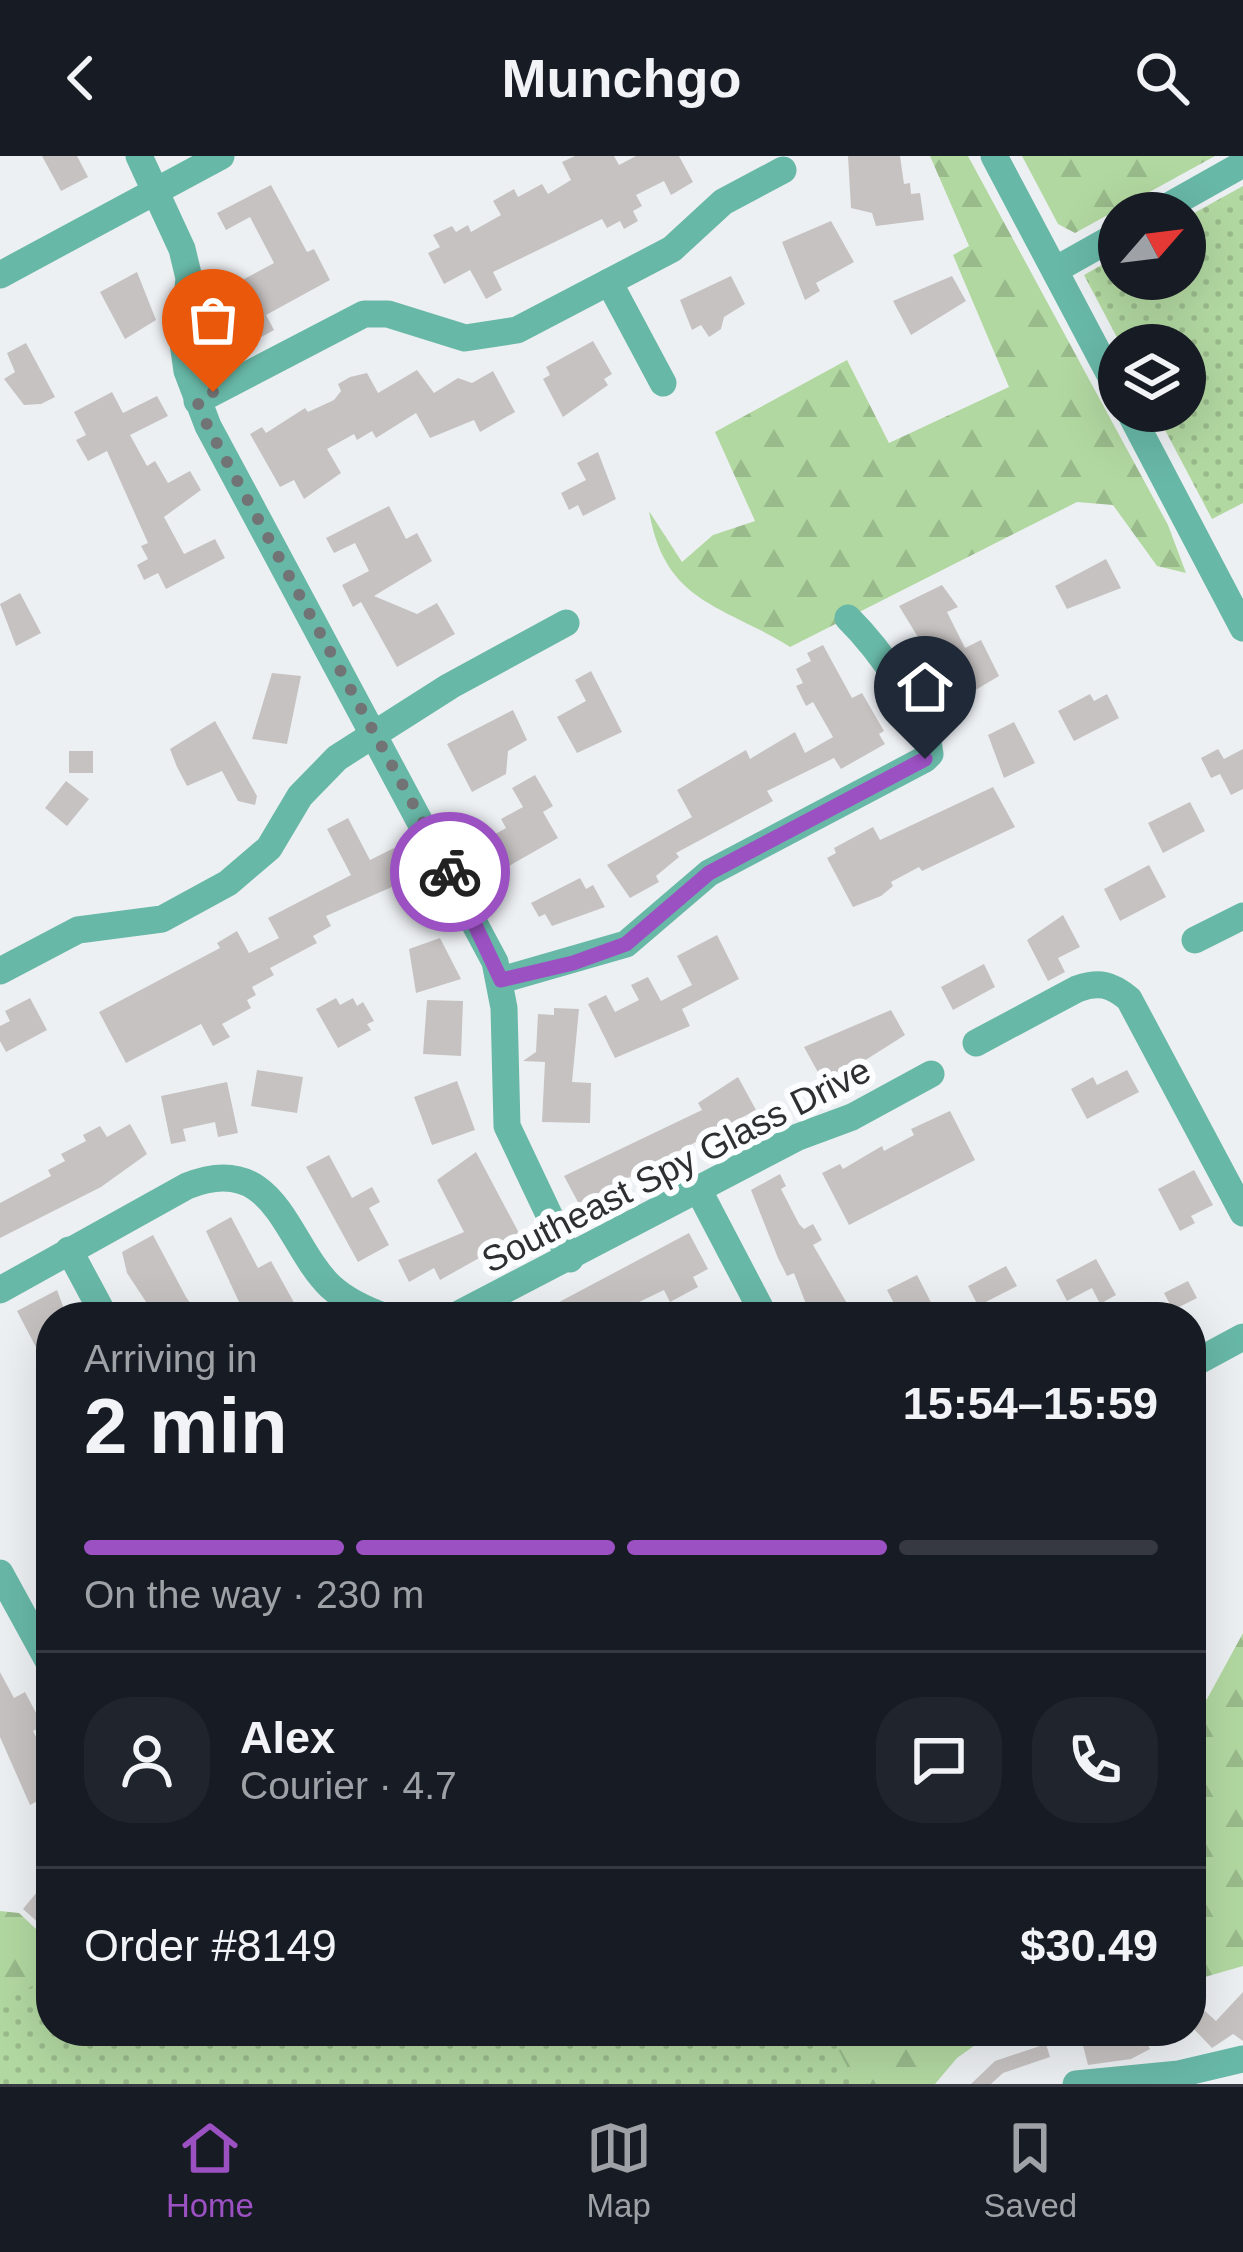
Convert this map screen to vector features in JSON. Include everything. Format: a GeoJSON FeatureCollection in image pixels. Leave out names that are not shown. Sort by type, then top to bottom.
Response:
{"type":"FeatureCollection","features":[{"type":"Feature","properties":{"kind":"street"},"geometry":{"type":"LineString","coordinates":[[139,156],[157,190],[189,278],[184,343],[197,401],[472,914],[501,980],[507,1126],[570,1259]]}},
{"type":"Feature","properties":{"kind":"street"},"geometry":{"type":"LineString","coordinates":[[0,275],[221,156]]}},
{"type":"Feature","properties":{"kind":"street"},"geometry":{"type":"LineString","coordinates":[[994,156],[1098,352]]}},
{"type":"Feature","properties":{"kind":"street"},"geometry":{"type":"LineString","coordinates":[[1193,192],[1243,164]]}},
{"type":"Feature","properties":{"kind":"street"},"geometry":{"type":"LineString","coordinates":[[197,401],[364,314],[388,314],[465,338],[489,338],[542,319],[683,241],[723,202],[783,170]]}},
{"type":"Feature","properties":{"kind":"street"},"geometry":{"type":"LineString","coordinates":[[1055,270],[1098,246]]}},
{"type":"Feature","properties":{"kind":"street"},"geometry":{"type":"LineString","coordinates":[[609,282],[663,382]]}},
{"type":"Feature","properties":{"kind":"street"},"geometry":{"type":"LineString","coordinates":[[1140,432],[1243,628]]}},
{"type":"Feature","properties":{"kind":"street"},"geometry":{"type":"LineString","coordinates":[[501,980],[626,944],[709,873],[930,754],[927,738],[882,656],[848,618]]}},
{"type":"Feature","properties":{"kind":"street"},"geometry":{"type":"LineString","coordinates":[[0,971],[78,931],[162,919],[227,884],[268,848],[313,779],[372,735],[566,623]]}},
{"type":"Feature","properties":{"kind":"street"},"geometry":{"type":"LineString","coordinates":[[1195,940],[1243,916]]}},
{"type":"Feature","properties":{"kind":"street"},"geometry":{"type":"LineString","coordinates":[[976,1043],[1077,989],[1091,984],[1114,987],[1129,999],[1243,1213]]}},
{"type":"Feature","properties":{"kind":"street","name":"Southeast Spy Glass Drive"},"geometry":{"type":"LineString","coordinates":[[483,1302],[698,1189],[931,1075]]}},
{"type":"Feature","properties":{"kind":"street"},"geometry":{"type":"LineString","coordinates":[[0,1289],[187,1186],[233,1180],[260,1191],[281,1209],[328,1284],[354,1302]]}},
{"type":"Feature","properties":{"kind":"street"},"geometry":{"type":"LineString","coordinates":[[698,1189],[757,1302]]}},
{"type":"Feature","properties":{"kind":"street"},"geometry":{"type":"LineString","coordinates":[[69,1250],[97,1302]]}},
{"type":"Feature","properties":{"kind":"street"},"geometry":{"type":"LineString","coordinates":[[1206,1357],[1243,1337]]}},
{"type":"Feature","properties":{"kind":"street"},"geometry":{"type":"LineString","coordinates":[[0,1573],[36,1639]]}},
{"type":"Feature","properties":{"kind":"street"},"geometry":{"type":"LineString","coordinates":[[1076,2084],[1179,2074],[1243,2059]]}},
{"type":"Feature","properties":{"kind":"green space"},"geometry":{"type":"Polygon","coordinates":[[[930,156],[968,156],[1098,396],[1098,432],[1118,432],[1168,525],[1186,573],[1157,566],[1113,505],[1077,502],[790,647],[700,598],[668,565],[649,511],[682,562],[713,535],[755,521],[715,432],[847,360],[889,443],[1009,387],[953,255],[969,246],[930,156]]]}},
{"type":"Feature","properties":{"kind":"green space"},"geometry":{"type":"Polygon","coordinates":[[[1022,156],[1215,156],[1150,192],[1098,192],[1098,220],[1075,233],[1058,224],[1022,156]]]}},
{"type":"Feature","properties":{"kind":"green space"},"geometry":{"type":"Polygon","coordinates":[[[1243,186],[1243,503],[1212,519],[1166,432],[1206,432],[1206,324],[1110,324],[1084,275],[1098,267],[1098,300],[1206,300],[1206,206],[1243,186]]]}},
{"type":"Feature","properties":{"kind":"green space"},"geometry":{"type":"Polygon","coordinates":[[[1243,1633],[1243,1966],[1206,1977],[1206,1700],[1243,1633]]]}},
{"type":"Feature","properties":{"kind":"green space"},"geometry":{"type":"Polygon","coordinates":[[[0,1911],[19,1913],[36,1929],[36,2046],[974,2046],[935,2084],[0,2084],[0,1911]]]}},
{"type":"Feature","properties":{"kind":"green space"},"geometry":{"type":"Polygon","coordinates":[[[36,1984],[36,2046],[837,2046],[856,2084],[0,2084],[0,2003],[36,1984]]]}},
{"type":"Feature","properties":{"kind":"building"},"geometry":{"type":"Polygon","coordinates":[[[42,156],[77,156],[88,177],[61,191],[42,156]]]}},
{"type":"Feature","properties":{"kind":"building"},"geometry":{"type":"Polygon","coordinates":[[[575,156],[614,156],[619,165],[636,156],[679,156],[693,182],[671,195],[664,181],[636,195],[642,206],[633,211],[638,221],[624,229],[620,221],[607,228],[602,219],[493,272],[502,290],[486,299],[470,270],[444,284],[428,253],[440,247],[433,235],[452,226],[456,232],[468,225],[471,232],[501,215],[493,201],[514,189],[518,197],[542,184],[548,194],[571,180],[562,162],[575,156]]]}},
{"type":"Feature","properties":{"kind":"building"},"geometry":{"type":"Polygon","coordinates":[[[848,156],[900,156],[904,184],[910,183],[911,194],[920,193],[924,220],[876,226],[872,213],[851,208],[848,156]]]}},
{"type":"Feature","properties":{"kind":"building"},"geometry":{"type":"Polygon","coordinates":[[[271,185],[307,252],[314,249],[330,280],[266,315],[274,330],[254,341],[231,286],[274,263],[250,217],[226,230],[217,213],[271,185]]]}},
{"type":"Feature","properties":{"kind":"building"},"geometry":{"type":"Polygon","coordinates":[[[831,221],[854,262],[816,283],[820,291],[805,300],[782,242],[831,221]]]}},
{"type":"Feature","properties":{"kind":"building"},"geometry":{"type":"Polygon","coordinates":[[[137,272],[156,320],[125,339],[100,292],[137,272]]]}},
{"type":"Feature","properties":{"kind":"building"},"geometry":{"type":"Polygon","coordinates":[[[731,276],[745,304],[724,317],[721,329],[709,337],[701,325],[692,330],[680,300],[731,276]]]}},
{"type":"Feature","properties":{"kind":"building"},"geometry":{"type":"Polygon","coordinates":[[[952,276],[966,301],[911,335],[893,301],[952,276]]]}},
{"type":"Feature","properties":{"kind":"building"},"geometry":{"type":"Polygon","coordinates":[[[593,341],[612,374],[604,379],[608,385],[563,417],[543,379],[550,375],[546,367],[593,341]]]}},
{"type":"Feature","properties":{"kind":"building"},"geometry":{"type":"Polygon","coordinates":[[[26,343],[55,397],[41,404],[24,405],[4,379],[15,372],[7,353],[26,343]]]}},
{"type":"Feature","properties":{"kind":"building"},"geometry":{"type":"Polygon","coordinates":[[[417,370],[434,393],[458,378],[472,383],[493,371],[515,412],[480,432],[474,420],[430,438],[416,413],[376,438],[372,431],[357,440],[354,434],[327,449],[341,473],[304,499],[294,480],[280,487],[250,434],[262,427],[266,433],[305,408],[308,412],[334,400],[341,391],[338,384],[350,377],[367,373],[378,393],[417,370]]]}},
{"type":"Feature","properties":{"kind":"building"},"geometry":{"type":"Polygon","coordinates":[[[112,392],[123,413],[157,396],[168,416],[130,435],[147,466],[155,461],[168,483],[190,471],[201,490],[164,517],[184,554],[215,539],[225,558],[166,589],[158,573],[144,580],[137,565],[148,559],[141,546],[148,543],[107,451],[88,461],[76,440],[86,435],[74,412],[112,392]]]}},
{"type":"Feature","properties":{"kind":"building"},"geometry":{"type":"Polygon","coordinates":[[[598,452],[616,499],[583,516],[578,505],[569,510],[561,493],[586,480],[577,463],[598,452]]]}},
{"type":"Feature","properties":{"kind":"building"},"geometry":{"type":"Polygon","coordinates":[[[389,506],[406,539],[417,533],[432,561],[374,596],[417,614],[437,603],[455,634],[397,667],[361,602],[353,607],[342,585],[369,571],[355,543],[334,553],[326,538],[389,506]]]}},
{"type":"Feature","properties":{"kind":"building"},"geometry":{"type":"Polygon","coordinates":[[[1106,559],[1121,588],[1067,609],[1055,586],[1106,559]]]}},
{"type":"Feature","properties":{"kind":"building"},"geometry":{"type":"Polygon","coordinates":[[[942,585],[958,607],[947,612],[965,648],[981,640],[999,676],[957,701],[899,606],[942,585]]]}},
{"type":"Feature","properties":{"kind":"building"},"geometry":{"type":"Polygon","coordinates":[[[20,593],[41,633],[16,646],[0,604],[20,593]]]}},
{"type":"Feature","properties":{"kind":"building"},"geometry":{"type":"Polygon","coordinates":[[[823,645],[852,698],[862,693],[884,731],[879,734],[885,744],[841,769],[834,758],[767,791],[773,801],[676,853],[679,857],[656,876],[659,882],[630,898],[607,865],[692,817],[677,790],[746,750],[750,759],[795,732],[805,753],[833,737],[813,702],[806,706],[796,686],[803,683],[796,669],[811,661],[807,653],[823,645]]]}},
{"type":"Feature","properties":{"kind":"building"},"geometry":{"type":"Polygon","coordinates":[[[591,671],[622,732],[577,753],[557,717],[586,701],[575,680],[591,671]]]}},
{"type":"Feature","properties":{"kind":"building"},"geometry":{"type":"Polygon","coordinates":[[[272,673],[301,676],[287,744],[252,739],[272,673]]]}},
{"type":"Feature","properties":{"kind":"building"},"geometry":{"type":"Polygon","coordinates":[[[1090,694],[1094,701],[1107,694],[1119,718],[1074,741],[1058,711],[1090,694]]]}},
{"type":"Feature","properties":{"kind":"building"},"geometry":{"type":"Polygon","coordinates":[[[513,710],[527,740],[508,751],[506,774],[472,792],[447,744],[513,710]]]}},
{"type":"Feature","properties":{"kind":"building"},"geometry":{"type":"Polygon","coordinates":[[[215,721],[257,796],[255,805],[238,801],[222,771],[187,786],[177,767],[170,749],[215,721]]]}},
{"type":"Feature","properties":{"kind":"building"},"geometry":{"type":"Polygon","coordinates":[[[1014,722],[1035,763],[1004,778],[988,735],[1014,722]]]}},
{"type":"Feature","properties":{"kind":"building"},"geometry":{"type":"Polygon","coordinates":[[[1218,749],[1224,759],[1243,749],[1243,789],[1231,795],[1220,774],[1211,778],[1201,758],[1218,749]]]}},
{"type":"Feature","properties":{"kind":"building"},"geometry":{"type":"Polygon","coordinates":[[[69,751],[93,751],[93,773],[69,773],[69,751]]]}},
{"type":"Feature","properties":{"kind":"building"},"geometry":{"type":"Polygon","coordinates":[[[535,775],[553,806],[543,812],[558,838],[502,870],[497,861],[490,865],[478,844],[506,828],[501,819],[523,807],[512,788],[535,775]]]}},
{"type":"Feature","properties":{"kind":"building"},"geometry":{"type":"Polygon","coordinates":[[[66,781],[89,799],[67,826],[45,808],[66,781]]]}},
{"type":"Feature","properties":{"kind":"building"},"geometry":{"type":"Polygon","coordinates":[[[993,787],[1015,827],[922,871],[919,867],[891,882],[893,886],[881,896],[853,907],[827,858],[836,853],[834,848],[873,827],[880,840],[993,787]]]}},
{"type":"Feature","properties":{"kind":"building"},"geometry":{"type":"Polygon","coordinates":[[[1190,802],[1205,831],[1163,853],[1148,823],[1190,802]]]}},
{"type":"Feature","properties":{"kind":"building"},"geometry":{"type":"Polygon","coordinates":[[[348,818],[370,860],[394,848],[410,879],[326,916],[331,926],[313,936],[317,943],[270,968],[274,975],[252,987],[256,995],[247,1000],[251,1008],[222,1024],[230,1037],[213,1046],[201,1024],[126,1063],[99,1012],[220,948],[217,943],[237,931],[249,953],[279,938],[268,918],[351,875],[327,829],[348,818]]]}},
{"type":"Feature","properties":{"kind":"building"},"geometry":{"type":"Polygon","coordinates":[[[1149,865],[1166,897],[1120,921],[1104,889],[1149,865]]]}},
{"type":"Feature","properties":{"kind":"building"},"geometry":{"type":"Polygon","coordinates":[[[580,878],[586,889],[593,885],[605,907],[552,926],[545,914],[539,917],[531,903],[580,878]]]}},
{"type":"Feature","properties":{"kind":"building"},"geometry":{"type":"Polygon","coordinates":[[[1063,915],[1080,947],[1058,958],[1065,972],[1048,981],[1027,940],[1063,915]]]}},
{"type":"Feature","properties":{"kind":"building"},"geometry":{"type":"Polygon","coordinates":[[[717,935],[739,979],[682,1009],[690,1026],[615,1058],[588,1004],[606,995],[615,1012],[639,1000],[631,985],[648,977],[661,1001],[692,985],[677,956],[717,935]]]}},
{"type":"Feature","properties":{"kind":"building"},"geometry":{"type":"Polygon","coordinates":[[[440,938],[461,979],[416,993],[409,949],[440,938]]]}},
{"type":"Feature","properties":{"kind":"building"},"geometry":{"type":"Polygon","coordinates":[[[984,964],[995,987],[953,1010],[941,987],[984,964]]]}},
{"type":"Feature","properties":{"kind":"building"},"geometry":{"type":"Polygon","coordinates":[[[30,998],[47,1030],[6,1052],[0,1041],[0,1026],[10,1021],[5,1011],[30,998]]]}},
{"type":"Feature","properties":{"kind":"building"},"geometry":{"type":"Polygon","coordinates":[[[336,998],[340,1005],[353,998],[357,1006],[363,1002],[374,1021],[367,1024],[371,1030],[338,1048],[316,1009],[336,998]]]}},
{"type":"Feature","properties":{"kind":"building"},"geometry":{"type":"Polygon","coordinates":[[[427,1000],[463,1001],[461,1056],[423,1054],[427,1000]]]}},
{"type":"Feature","properties":{"kind":"building"},"geometry":{"type":"Polygon","coordinates":[[[554,1008],[579,1009],[572,1082],[591,1083],[590,1123],[542,1122],[545,1062],[523,1061],[536,1052],[538,1014],[554,1015],[554,1008]]]}},
{"type":"Feature","properties":{"kind":"building"},"geometry":{"type":"Polygon","coordinates":[[[891,1010],[905,1035],[834,1080],[829,1071],[820,1076],[804,1047],[891,1010]]]}},
{"type":"Feature","properties":{"kind":"building"},"geometry":{"type":"Polygon","coordinates":[[[257,1070],[303,1077],[297,1113],[251,1106],[257,1070]]]}},
{"type":"Feature","properties":{"kind":"building"},"geometry":{"type":"Polygon","coordinates":[[[1127,1070],[1139,1092],[1087,1119],[1071,1089],[1093,1077],[1097,1085],[1127,1070]]]}},
{"type":"Feature","properties":{"kind":"building"},"geometry":{"type":"Polygon","coordinates":[[[738,1077],[756,1110],[579,1204],[564,1176],[702,1110],[698,1103],[738,1077]]]}},
{"type":"Feature","properties":{"kind":"building"},"geometry":{"type":"Polygon","coordinates":[[[457,1081],[475,1130],[432,1145],[414,1097],[457,1081]]]}},
{"type":"Feature","properties":{"kind":"building"},"geometry":{"type":"Polygon","coordinates":[[[227,1082],[238,1133],[218,1137],[215,1122],[183,1129],[186,1141],[171,1144],[161,1096],[227,1082]]]}},
{"type":"Feature","properties":{"kind":"building"},"geometry":{"type":"Polygon","coordinates":[[[950,1111],[975,1160],[849,1225],[822,1173],[840,1164],[843,1169],[882,1146],[884,1151],[914,1135],[911,1129],[950,1111]]]}},
{"type":"Feature","properties":{"kind":"building"},"geometry":{"type":"Polygon","coordinates":[[[130,1124],[147,1154],[101,1187],[0,1238],[0,1203],[51,1176],[48,1170],[65,1161],[61,1154],[86,1141],[83,1135],[100,1126],[107,1137],[130,1124]]]}},
{"type":"Feature","properties":{"kind":"building"},"geometry":{"type":"Polygon","coordinates":[[[476,1152],[520,1235],[440,1280],[434,1268],[409,1282],[398,1260],[464,1232],[437,1180],[476,1152]]]}},
{"type":"Feature","properties":{"kind":"building"},"geometry":{"type":"Polygon","coordinates":[[[329,1155],[352,1198],[372,1187],[380,1202],[369,1208],[389,1245],[358,1262],[306,1167],[329,1155]]]}},
{"type":"Feature","properties":{"kind":"building"},"geometry":{"type":"Polygon","coordinates":[[[1194,1170],[1213,1205],[1191,1216],[1195,1223],[1180,1231],[1158,1189],[1194,1170]]]}},
{"type":"Feature","properties":{"kind":"building"},"geometry":{"type":"Polygon","coordinates":[[[780,1174],[786,1186],[781,1189],[799,1224],[804,1229],[813,1224],[822,1240],[813,1245],[846,1302],[805,1302],[794,1273],[787,1276],[778,1258],[751,1190],[780,1174]]]}},
{"type":"Feature","properties":{"kind":"building"},"geometry":{"type":"Polygon","coordinates":[[[231,1217],[258,1268],[271,1261],[294,1302],[239,1302],[206,1231],[231,1217]]]}},
{"type":"Feature","properties":{"kind":"building"},"geometry":{"type":"Polygon","coordinates":[[[689,1233],[708,1269],[693,1277],[698,1287],[670,1302],[664,1290],[639,1302],[559,1302],[689,1233]]]}},
{"type":"Feature","properties":{"kind":"building"},"geometry":{"type":"Polygon","coordinates":[[[153,1235],[190,1302],[146,1302],[127,1273],[122,1252],[153,1235]]]}},
{"type":"Feature","properties":{"kind":"building"},"geometry":{"type":"Polygon","coordinates":[[[1096,1259],[1116,1295],[1099,1302],[1092,1288],[1067,1301],[1056,1280],[1096,1259]]]}},
{"type":"Feature","properties":{"kind":"building"},"geometry":{"type":"Polygon","coordinates":[[[1006,1266],[1017,1286],[976,1302],[968,1286],[1006,1266]]]}},
{"type":"Feature","properties":{"kind":"building"},"geometry":{"type":"Polygon","coordinates":[[[917,1275],[931,1302],[893,1302],[887,1290],[917,1275]]]}},
{"type":"Feature","properties":{"kind":"building"},"geometry":{"type":"Polygon","coordinates":[[[1188,1281],[1197,1298],[1169,1302],[1164,1293],[1188,1281]]]}},
{"type":"Feature","properties":{"kind":"building"},"geometry":{"type":"Polygon","coordinates":[[[57,1290],[61,1302],[36,1302],[36,1347],[17,1311],[57,1290]]]}},
{"type":"Feature","properties":{"kind":"building"},"geometry":{"type":"Polygon","coordinates":[[[0,1672],[14,1698],[25,1692],[36,1713],[36,1802],[30,1805],[0,1737],[0,1672]]]}},
{"type":"Feature","properties":{"kind":"building"},"geometry":{"type":"Polygon","coordinates":[[[36,1893],[36,1921],[23,1909],[36,1893]]]}},
{"type":"Feature","properties":{"kind":"building"},"geometry":{"type":"Polygon","coordinates":[[[1243,1992],[1243,2041],[1233,2034],[1212,2048],[1206,2042],[1206,2012],[1216,2021],[1243,1992]]]}},
{"type":"Feature","properties":{"kind":"building"},"geometry":{"type":"Polygon","coordinates":[[[1040,2046],[1047,2046],[1050,2057],[1003,2073],[991,2084],[971,2084],[995,2061],[1040,2046]]]}},
{"type":"Feature","properties":{"kind":"building"},"geometry":{"type":"Polygon","coordinates":[[[1083,2046],[1150,2049],[1131,2059],[1088,2065],[1083,2046]]]}},
{"type":"Feature","properties":{"kind":"way so far"},"geometry":{"type":"LineString","coordinates":[[213,392],[197,401],[208,427],[450,872]]}},
{"type":"Feature","properties":{"kind":"route"},"geometry":{"type":"LineString","coordinates":[[450,872],[501,980],[573,963],[611,951],[644,932],[709,873],[925,759]]}}]}
